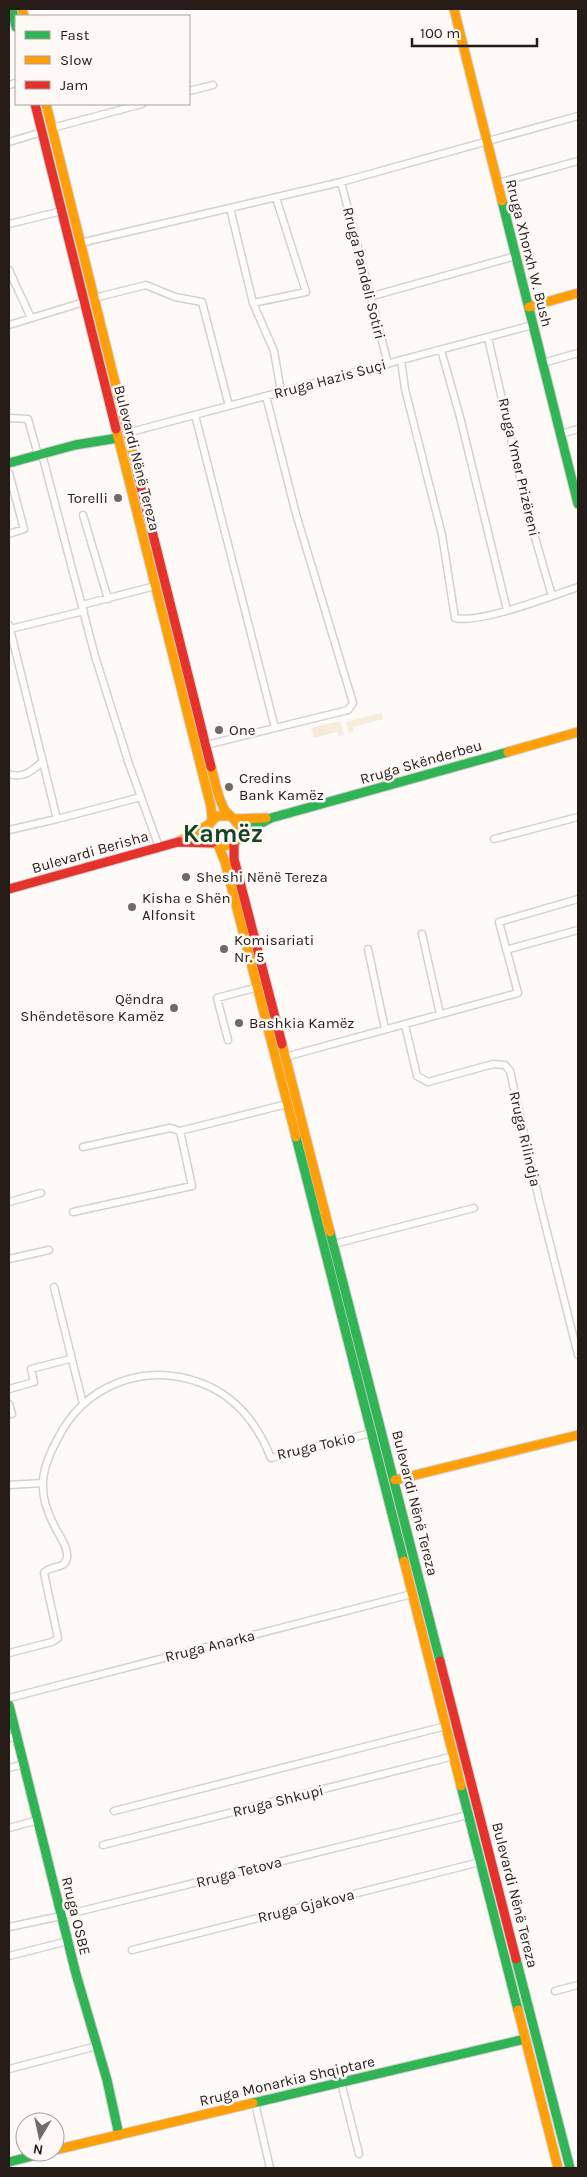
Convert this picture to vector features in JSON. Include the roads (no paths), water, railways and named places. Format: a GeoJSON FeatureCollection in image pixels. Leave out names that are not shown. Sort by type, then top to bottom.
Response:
{"type":"FeatureCollection","features":[{"type":"Feature","properties":{"kind":"main road","name":"Rruga Xhorxh W. Bush"},"geometry":{"type":"LineString","coordinates":[[454,9],[576,489],[578,504]]}},
{"type":"Feature","properties":{"kind":"main road","name":"Bulevardi Nënë Tereza"},"geometry":{"type":"LineString","coordinates":[[35,105],[211,807],[208,835],[225,862],[258,987],[281,1058],[334,1244],[570,2168]]}},
{"type":"Feature","properties":{"kind":"main road","name":"Bulevardi Nënë Tereza"},"geometry":{"type":"LineString","coordinates":[[46,105],[218,794],[239,826],[234,859],[281,1058],[288,1104],[558,2168]]}},
{"type":"Feature","properties":{"kind":"main road"},"geometry":{"type":"LineString","coordinates":[[529,306],[578,293]]}},
{"type":"Feature","properties":{"kind":"main road"},"geometry":{"type":"LineString","coordinates":[[9,463],[40,454],[118,438]]}},
{"type":"Feature","properties":{"kind":"main road","name":"Rruga Skënderbeu"},"geometry":{"type":"LineString","coordinates":[[236,841],[248,830],[272,818],[578,732]]}},
{"type":"Feature","properties":{"kind":"main road"},"geometry":{"type":"LineString","coordinates":[[210,822],[220,815],[232,817]]}},
{"type":"Feature","properties":{"kind":"main road","name":"Rruga Skënderbeu"},"geometry":{"type":"LineString","coordinates":[[232,817],[272,818]]}},
{"type":"Feature","properties":{"kind":"main road","name":"Bulevardi Berisha"},"geometry":{"type":"LineString","coordinates":[[9,889],[178,842],[210,822]]}},
{"type":"Feature","properties":{"kind":"main road"},"geometry":{"type":"LineString","coordinates":[[215,845],[225,848],[236,841]]}},
{"type":"Feature","properties":{"kind":"main road","name":"Bulevardi Berisha"},"geometry":{"type":"LineString","coordinates":[[178,842],[215,845]]}},
{"type":"Feature","properties":{"kind":"main road"},"geometry":{"type":"LineString","coordinates":[[395,1480],[578,1435]]}},
{"type":"Feature","properties":{"kind":"main road","name":"Rruga OSBE"},"geometry":{"type":"LineString","coordinates":[[9,1704],[13,1737],[24,1764],[68,1941],[98,2046],[118,2134]]}},
{"type":"Feature","properties":{"kind":"main road","name":"Rruga Monarkia Shqiptare"},"geometry":{"type":"LineString","coordinates":[[65,2147],[525,2039]]}},
{"type":"Feature","properties":{"kind":"street"},"geometry":{"type":"LineString","coordinates":[[190,91],[213,85]]}},
{"type":"Feature","properties":{"kind":"street"},"geometry":{"type":"LineString","coordinates":[[52,128],[138,105]]}},
{"type":"Feature","properties":{"kind":"street"},"geometry":{"type":"LineString","coordinates":[[80,243],[341,182],[578,116]]}},
{"type":"Feature","properties":{"kind":"street"},"geometry":{"type":"LineString","coordinates":[[9,142],[42,132]]}},
{"type":"Feature","properties":{"kind":"street"},"geometry":{"type":"LineString","coordinates":[[498,183],[578,161]]}},
{"type":"Feature","properties":{"kind":"street","name":"Rruga Pandeli Sotiri"},"geometry":{"type":"LineString","coordinates":[[341,182],[369,297],[388,364]]}},
{"type":"Feature","properties":{"kind":"street"},"geometry":{"type":"LineString","coordinates":[[253,303],[306,292],[276,198]]}},
{"type":"Feature","properties":{"kind":"street"},"geometry":{"type":"LineString","coordinates":[[230,208],[253,303],[274,351],[281,392]]}},
{"type":"Feature","properties":{"kind":"street"},"geometry":{"type":"LineString","coordinates":[[9,224],[62,211]]}},
{"type":"Feature","properties":{"kind":"street"},"geometry":{"type":"LineString","coordinates":[[369,297],[516,256]]}},
{"type":"Feature","properties":{"kind":"street"},"geometry":{"type":"LineString","coordinates":[[9,270],[31,318]]}},
{"type":"Feature","properties":{"kind":"street"},"geometry":{"type":"LineString","coordinates":[[94,298],[146,285],[175,296],[202,302],[229,406]]}},
{"type":"Feature","properties":{"kind":"street"},"geometry":{"type":"LineString","coordinates":[[9,325],[84,302]]}},
{"type":"Feature","properties":{"kind":"street","name":"Rruga Hazis Suçi"},"geometry":{"type":"LineString","coordinates":[[127,433],[533,325]]}},
{"type":"Feature","properties":{"kind":"street","name":"Rruga Ymer Prizëreni"},"geometry":{"type":"LineString","coordinates":[[488,338],[530,517],[552,596]]}},
{"type":"Feature","properties":{"kind":"street"},"geometry":{"type":"LineString","coordinates":[[442,350],[507,610]]}},
{"type":"Feature","properties":{"kind":"street"},"geometry":{"type":"LineString","coordinates":[[543,363],[578,353]]}},
{"type":"Feature","properties":{"kind":"street"},"geometry":{"type":"LineString","coordinates":[[401,360],[405,389],[442,535],[455,618],[463,620],[507,610],[578,587]]}},
{"type":"Feature","properties":{"kind":"street"},"geometry":{"type":"LineString","coordinates":[[206,745],[348,710],[353,703],[296,514],[266,396]]}},
{"type":"Feature","properties":{"kind":"street"},"geometry":{"type":"LineString","coordinates":[[195,415],[275,728]]}},
{"type":"Feature","properties":{"kind":"street"},"geometry":{"type":"LineString","coordinates":[[9,418],[28,419],[40,454],[112,712],[159,847]]}},
{"type":"Feature","properties":{"kind":"street"},"geometry":{"type":"LineString","coordinates":[[561,434],[578,430]]}},
{"type":"Feature","properties":{"kind":"street"},"geometry":{"type":"LineString","coordinates":[[9,473],[24,529],[9,534]]}},
{"type":"Feature","properties":{"kind":"street"},"geometry":{"type":"LineString","coordinates":[[83,515],[108,599]]}},
{"type":"Feature","properties":{"kind":"street"},"geometry":{"type":"LineString","coordinates":[[57,819],[9,627],[83,608],[155,586]]}},
{"type":"Feature","properties":{"kind":"street"},"geometry":{"type":"LineString","coordinates":[[9,774],[21,776],[28,774],[42,762]]}},
{"type":"Feature","properties":{"kind":"street"},"geometry":{"type":"LineString","coordinates":[[9,830],[142,797]]}},
{"type":"Feature","properties":{"kind":"street"},"geometry":{"type":"LineString","coordinates":[[494,839],[578,817]]}},
{"type":"Feature","properties":{"kind":"street"},"geometry":{"type":"LineString","coordinates":[[281,1058],[518,993],[499,924],[501,920],[578,899]]}},
{"type":"Feature","properties":{"kind":"street"},"geometry":{"type":"LineString","coordinates":[[506,950],[578,930]]}},
{"type":"Feature","properties":{"kind":"street"},"geometry":{"type":"LineString","coordinates":[[422,934],[440,1014]]}},
{"type":"Feature","properties":{"kind":"street"},"geometry":{"type":"LineString","coordinates":[[368,949],[384,1029]]}},
{"type":"Feature","properties":{"kind":"street"},"geometry":{"type":"LineString","coordinates":[[228,1040],[217,998],[258,987]]}},
{"type":"Feature","properties":{"kind":"street","name":"Rruga Rilindja"},"geometry":{"type":"LineString","coordinates":[[405,1025],[417,1076],[428,1082],[493,1064],[505,1065],[510,1070],[540,1204],[578,1355]]}},
{"type":"Feature","properties":{"kind":"street"},"geometry":{"type":"LineString","coordinates":[[83,1147],[170,1128],[180,1132],[288,1104]]}},
{"type":"Feature","properties":{"kind":"street"},"geometry":{"type":"LineString","coordinates":[[73,1212],[192,1186],[180,1132]]}},
{"type":"Feature","properties":{"kind":"street"},"geometry":{"type":"LineString","coordinates":[[9,1202],[41,1194]]}},
{"type":"Feature","properties":{"kind":"street"},"geometry":{"type":"LineString","coordinates":[[334,1244],[474,1208]]}},
{"type":"Feature","properties":{"kind":"street"},"geometry":{"type":"LineString","coordinates":[[9,1259],[50,1250]]}},
{"type":"Feature","properties":{"kind":"street"},"geometry":{"type":"LineString","coordinates":[[54,1287],[70,1359],[83,1404]]}},
{"type":"Feature","properties":{"kind":"street"},"geometry":{"type":"LineString","coordinates":[[9,1389],[34,1382],[31,1369],[70,1359]]}},
{"type":"Feature","properties":{"kind":"street","name":"Rruga Tokio"},"geometry":{"type":"LineString","coordinates":[[9,1653],[52,1642],[58,1638],[44,1573],[47,1570],[64,1564],[67,1552],[47,1510],[43,1483],[51,1452],[58,1437],[73,1413],[97,1394],[124,1381],[156,1374],[202,1384],[216,1390],[244,1412],[260,1433],[271,1458],[372,1433]]}},
{"type":"Feature","properties":{"kind":"street"},"geometry":{"type":"LineString","coordinates":[[9,1404],[12,1414]]}},
{"type":"Feature","properties":{"kind":"street"},"geometry":{"type":"LineString","coordinates":[[9,1485],[43,1483]]}},
{"type":"Feature","properties":{"kind":"street","name":"Rruga Anarka"},"geometry":{"type":"LineString","coordinates":[[9,1698],[412,1594]]}},
{"type":"Feature","properties":{"kind":"street"},"geometry":{"type":"LineString","coordinates":[[114,1811],[446,1726]]}},
{"type":"Feature","properties":{"kind":"street","name":"Rruga Shkupi"},"geometry":{"type":"LineString","coordinates":[[103,1845],[454,1756]]}},
{"type":"Feature","properties":{"kind":"street"},"geometry":{"type":"LineString","coordinates":[[9,1768],[24,1764]]}},
{"type":"Feature","properties":{"kind":"street","name":"Rruga Tetova"},"geometry":{"type":"LineString","coordinates":[[9,1927],[62,1916],[468,1815]]}},
{"type":"Feature","properties":{"kind":"street"},"geometry":{"type":"LineString","coordinates":[[9,1828],[38,1820]]}},
{"type":"Feature","properties":{"kind":"street","name":"Rruga Gjakova"},"geometry":{"type":"LineString","coordinates":[[132,1950],[480,1862]]}},
{"type":"Feature","properties":{"kind":"street"},"geometry":{"type":"LineString","coordinates":[[9,1956],[68,1941]]}},
{"type":"Feature","properties":{"kind":"street"},"geometry":{"type":"LineString","coordinates":[[555,1991],[578,1985]]}},
{"type":"Feature","properties":{"kind":"street"},"geometry":{"type":"LineString","coordinates":[[9,2070],[98,2046]]}},
{"type":"Feature","properties":{"kind":"street"},"geometry":{"type":"LineString","coordinates":[[341,2082],[359,2154]]}},
{"type":"Feature","properties":{"kind":"street"},"geometry":{"type":"LineString","coordinates":[[255,2103],[270,2168]]}},
{"type":"Feature","properties":{"kind":"place","name":"Torelli"},"geometry":{"type":"Point","coordinates":[118,498]}},
{"type":"Feature","properties":{"kind":"place","name":"One"},"geometry":{"type":"Point","coordinates":[219,730]}},
{"type":"Feature","properties":{"kind":"place","name":"Credins Bank Kamëz"},"geometry":{"type":"Point","coordinates":[229,787]}},
{"type":"Feature","properties":{"kind":"place","name":"Sheshi Nënë Tereza"},"geometry":{"type":"Point","coordinates":[186,877]}},
{"type":"Feature","properties":{"kind":"place","name":"Kisha e Shën Alfonsit"},"geometry":{"type":"Point","coordinates":[132,907]}},
{"type":"Feature","properties":{"kind":"place","name":"Komisariati Nr. 5"},"geometry":{"type":"Point","coordinates":[224,949]}},
{"type":"Feature","properties":{"kind":"place","name":"Qëndra Shëndetësore Kamëz"},"geometry":{"type":"Point","coordinates":[174,1008]}},
{"type":"Feature","properties":{"kind":"place","name":"Bashkia Kamëz"},"geometry":{"type":"Point","coordinates":[239,1023]}},
{"type":"Feature","properties":{"kind":"district","name":"Kamëz"},"geometry":{"type":"Point","coordinates":[223,833]}}]}
